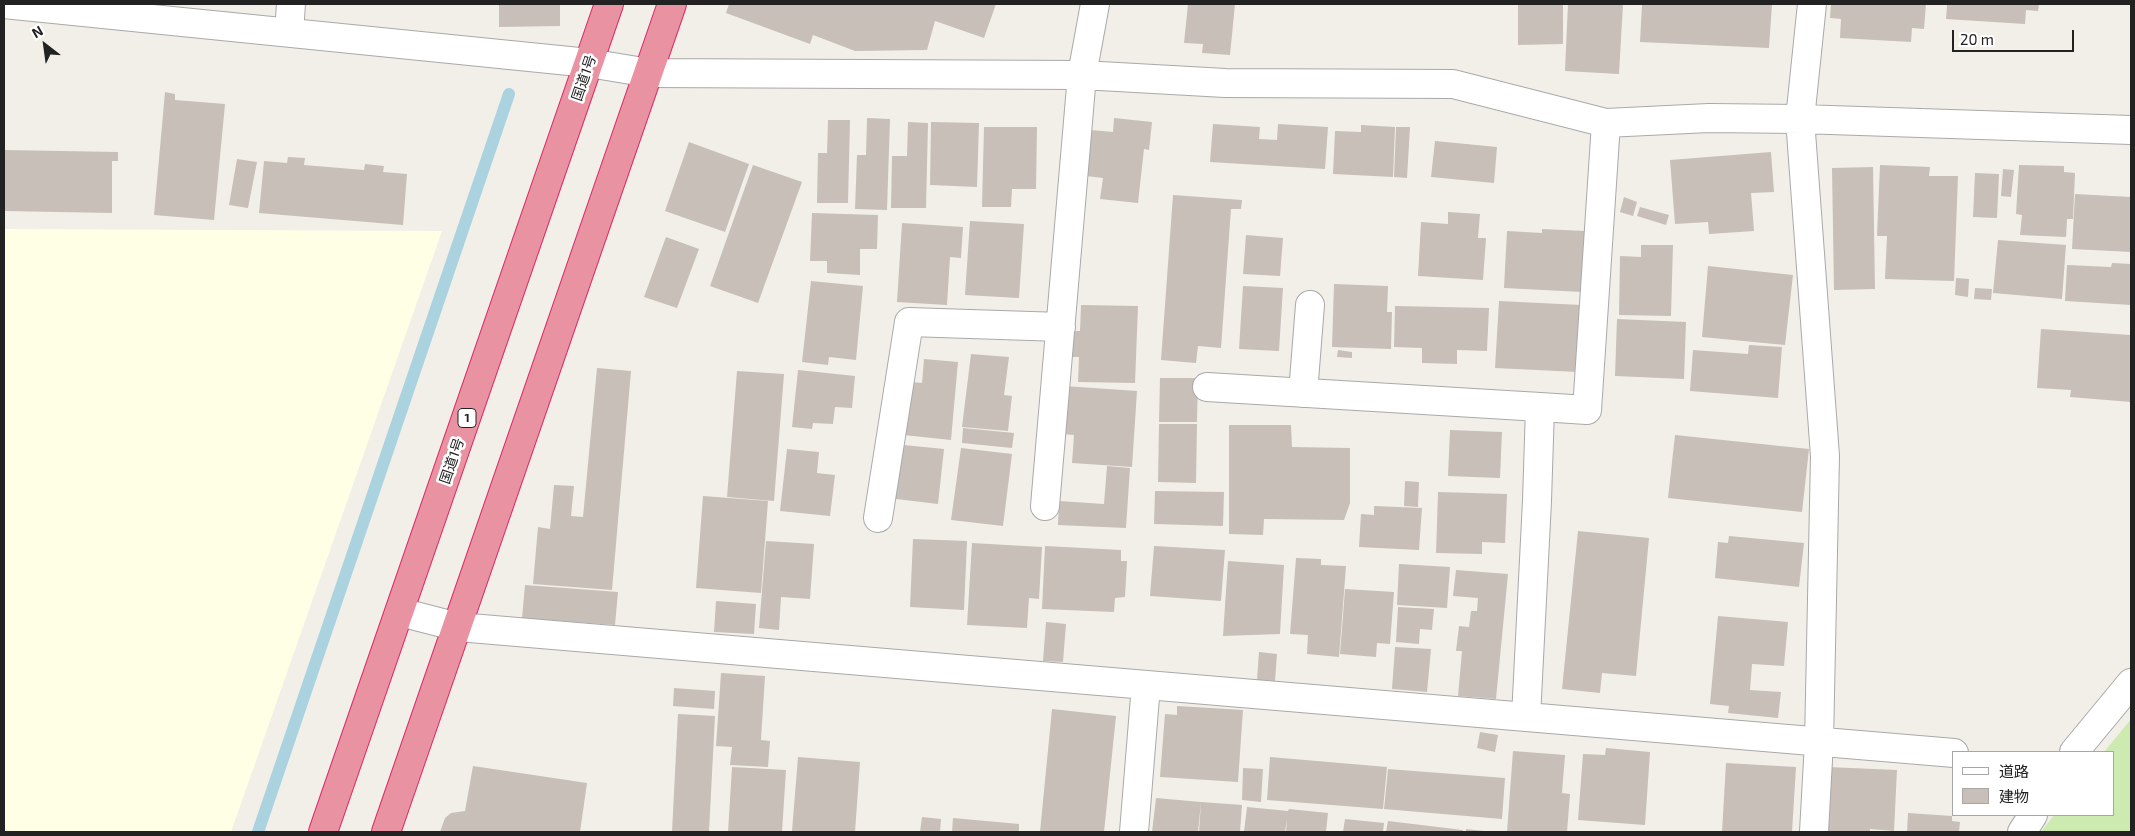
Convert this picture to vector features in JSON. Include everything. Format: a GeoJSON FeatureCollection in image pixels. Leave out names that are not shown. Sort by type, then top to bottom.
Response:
{"type":"FeatureCollection","features":[{"type":"Feature","properties":{"kind":"highway","name":"国道1号"},"geometry":{"type":"LineString","coordinates":[[323,832],[609,4]]}},
{"type":"Feature","properties":{"kind":"highway"},"geometry":{"type":"LineString","coordinates":[[386,832],[672,4]]}},
{"type":"Feature","properties":{"kind":"street"},"geometry":{"type":"LineString","coordinates":[[4,4],[128,10],[289,32],[589,63],[648,72],[1082,75],[1226,83],[1453,84],[1606,122],[1709,118],[1800,119],[2131,130]]}},
{"type":"Feature","properties":{"kind":"street"},"geometry":{"type":"LineString","coordinates":[[289,32],[291,4]]}},
{"type":"Feature","properties":{"kind":"street"},"geometry":{"type":"LineString","coordinates":[[1045,506],[1082,75],[1095,4]]}},
{"type":"Feature","properties":{"kind":"street"},"geometry":{"type":"LineString","coordinates":[[1812,4],[1800,119],[1825,456],[1820,742],[1814,832]]}},
{"type":"Feature","properties":{"kind":"street"},"geometry":{"type":"LineString","coordinates":[[1207,387],[1587,410],[1606,122]]}},
{"type":"Feature","properties":{"kind":"street"},"geometry":{"type":"LineString","coordinates":[[1303,393],[1310,305]]}},
{"type":"Feature","properties":{"kind":"street"},"geometry":{"type":"LineString","coordinates":[[878,518],[909,322],[1061,327]]}},
{"type":"Feature","properties":{"kind":"street"},"geometry":{"type":"LineString","coordinates":[[1526,717],[1540,407]]}},
{"type":"Feature","properties":{"kind":"street"},"geometry":{"type":"LineString","coordinates":[[400,612],[458,627],[1952,753]]}},
{"type":"Feature","properties":{"kind":"street"},"geometry":{"type":"LineString","coordinates":[[2075,751],[2131,683]]}},
{"type":"Feature","properties":{"kind":"street"},"geometry":{"type":"LineString","coordinates":[[1134,832],[1146,685]]}},
{"type":"Feature","properties":{"kind":"street"},"geometry":{"type":"LineString","coordinates":[[2022,832],[2032,816]]}},
{"type":"Feature","properties":{"kind":"shaded area"},"geometry":{"type":"Polygon","coordinates":[[[4,229],[442,231],[231,832],[4,832],[4,229]]]}},
{"type":"Feature","properties":{"kind":"green space"},"geometry":{"type":"Polygon","coordinates":[[[2131,719],[2131,832],[2041,832],[2053,816],[2115,816],[2115,751],[2105,751],[2131,719]]]}},
{"type":"Feature","properties":{"kind":"building"},"geometry":{"type":"Polygon","coordinates":[[[499,4],[560,4],[560,26],[499,27],[499,4]]]}},
{"type":"Feature","properties":{"kind":"building"},"geometry":{"type":"Polygon","coordinates":[[[729,4],[996,4],[984,38],[935,21],[927,50],[855,51],[813,35],[810,44],[726,13],[729,4]]]}},
{"type":"Feature","properties":{"kind":"building"},"geometry":{"type":"Polygon","coordinates":[[[1188,4],[1235,4],[1230,55],[1202,53],[1203,44],[1184,43],[1188,4]]]}},
{"type":"Feature","properties":{"kind":"building"},"geometry":{"type":"Polygon","coordinates":[[[1518,4],[1563,4],[1563,44],[1518,45],[1518,4]]]}},
{"type":"Feature","properties":{"kind":"building"},"geometry":{"type":"Polygon","coordinates":[[[1568,4],[1623,4],[1619,74],[1565,71],[1568,4]]]}},
{"type":"Feature","properties":{"kind":"building"},"geometry":{"type":"Polygon","coordinates":[[[1642,4],[1772,4],[1769,48],[1640,42],[1642,4]]]}},
{"type":"Feature","properties":{"kind":"building"},"geometry":{"type":"Polygon","coordinates":[[[1831,4],[1926,4],[1924,29],[1912,28],[1911,42],[1840,38],[1841,19],[1830,18],[1831,4]]]}},
{"type":"Feature","properties":{"kind":"building"},"geometry":{"type":"Polygon","coordinates":[[[1943,4],[2039,4],[2038,11],[2026,10],[2025,24],[1946,19],[1947,5],[1943,4]]]}},
{"type":"Feature","properties":{"kind":"building"},"geometry":{"type":"Polygon","coordinates":[[[165,92],[175,94],[175,100],[225,104],[214,220],[154,215],[165,92]]]}},
{"type":"Feature","properties":{"kind":"building"},"geometry":{"type":"Polygon","coordinates":[[[867,118],[890,119],[887,210],[855,209],[857,155],[866,155],[867,118]]]}},
{"type":"Feature","properties":{"kind":"building"},"geometry":{"type":"Polygon","coordinates":[[[1114,118],[1152,122],[1149,150],[1144,149],[1138,203],[1100,199],[1103,178],[1086,176],[1091,130],[1113,132],[1114,118]]]}},
{"type":"Feature","properties":{"kind":"building"},"geometry":{"type":"Polygon","coordinates":[[[828,120],[850,120],[848,203],[817,203],[818,153],[827,153],[828,120]]]}},
{"type":"Feature","properties":{"kind":"building"},"geometry":{"type":"Polygon","coordinates":[[[908,122],[928,123],[926,208],[891,208],[892,156],[907,156],[908,122]]]}},
{"type":"Feature","properties":{"kind":"building"},"geometry":{"type":"Polygon","coordinates":[[[931,122],[979,123],[977,187],[930,185],[931,122]]]}},
{"type":"Feature","properties":{"kind":"building"},"geometry":{"type":"Polygon","coordinates":[[[1213,124],[1260,127],[1259,139],[1277,140],[1278,124],[1328,127],[1325,169],[1210,162],[1213,124]]]}},
{"type":"Feature","properties":{"kind":"building"},"geometry":{"type":"Polygon","coordinates":[[[1361,125],[1395,127],[1393,177],[1333,174],[1335,131],[1361,132],[1361,125]]]}},
{"type":"Feature","properties":{"kind":"building"},"geometry":{"type":"Polygon","coordinates":[[[984,127],[1037,127],[1036,189],[1012,189],[1011,207],[982,207],[984,127]]]}},
{"type":"Feature","properties":{"kind":"building"},"geometry":{"type":"Polygon","coordinates":[[[1396,127],[1410,127],[1407,178],[1394,177],[1396,127]]]}},
{"type":"Feature","properties":{"kind":"building"},"geometry":{"type":"Polygon","coordinates":[[[1435,141],[1497,147],[1494,183],[1431,177],[1435,141]]]}},
{"type":"Feature","properties":{"kind":"building"},"geometry":{"type":"Polygon","coordinates":[[[689,142],[749,164],[725,232],[665,211],[689,142]]]}},
{"type":"Feature","properties":{"kind":"building"},"geometry":{"type":"Polygon","coordinates":[[[4,150],[118,152],[118,161],[112,161],[112,213],[4,211],[4,150]]]}},
{"type":"Feature","properties":{"kind":"building"},"geometry":{"type":"Polygon","coordinates":[[[1771,152],[1774,192],[1751,193],[1754,231],[1709,234],[1708,222],[1675,224],[1670,160],[1771,152]]]}},
{"type":"Feature","properties":{"kind":"building"},"geometry":{"type":"Polygon","coordinates":[[[288,157],[305,158],[304,165],[364,170],[365,164],[384,166],[383,172],[407,174],[403,225],[259,213],[264,161],[287,163],[288,157]]]}},
{"type":"Feature","properties":{"kind":"building"},"geometry":{"type":"Polygon","coordinates":[[[237,159],[257,162],[248,208],[229,205],[237,159]]]}},
{"type":"Feature","properties":{"kind":"building"},"geometry":{"type":"Polygon","coordinates":[[[753,165],[802,182],[758,303],[710,286],[753,165]]]}},
{"type":"Feature","properties":{"kind":"building"},"geometry":{"type":"Polygon","coordinates":[[[1880,165],[1930,167],[1929,176],[1958,176],[1954,281],[1885,279],[1887,236],[1877,236],[1880,165]]]}},
{"type":"Feature","properties":{"kind":"building"},"geometry":{"type":"Polygon","coordinates":[[[2019,165],[2064,166],[2064,172],[2075,173],[2073,219],[2067,219],[2066,237],[2020,235],[2022,215],[2016,214],[2019,165]]]}},
{"type":"Feature","properties":{"kind":"building"},"geometry":{"type":"Polygon","coordinates":[[[1873,167],[1875,289],[1834,290],[1832,168],[1873,167]]]}},
{"type":"Feature","properties":{"kind":"building"},"geometry":{"type":"Polygon","coordinates":[[[2003,169],[2014,170],[2011,197],[2001,196],[2003,169]]]}},
{"type":"Feature","properties":{"kind":"building"},"geometry":{"type":"Polygon","coordinates":[[[1975,173],[1999,174],[1997,218],[1973,217],[1975,173]]]}},
{"type":"Feature","properties":{"kind":"building"},"geometry":{"type":"Polygon","coordinates":[[[2075,194],[2131,197],[2131,252],[2072,249],[2075,194]]]}},
{"type":"Feature","properties":{"kind":"building"},"geometry":{"type":"Polygon","coordinates":[[[1173,195],[1242,200],[1241,209],[1231,209],[1221,348],[1198,346],[1196,363],[1161,360],[1173,195]]]}},
{"type":"Feature","properties":{"kind":"building"},"geometry":{"type":"Polygon","coordinates":[[[1624,197],[1637,202],[1633,216],[1620,212],[1624,197]]]}},
{"type":"Feature","properties":{"kind":"building"},"geometry":{"type":"Polygon","coordinates":[[[1640,207],[1669,215],[1666,225],[1637,216],[1640,207]]]}},
{"type":"Feature","properties":{"kind":"building"},"geometry":{"type":"Polygon","coordinates":[[[1448,212],[1480,214],[1478,238],[1486,238],[1483,280],[1418,276],[1421,222],[1448,224],[1448,212]]]}},
{"type":"Feature","properties":{"kind":"building"},"geometry":{"type":"Polygon","coordinates":[[[812,213],[878,215],[877,249],[860,249],[860,275],[827,273],[827,261],[810,261],[812,213]]]}},
{"type":"Feature","properties":{"kind":"building"},"geometry":{"type":"Polygon","coordinates":[[[970,221],[1024,224],[1019,298],[965,295],[970,221]]]}},
{"type":"Feature","properties":{"kind":"building"},"geometry":{"type":"Polygon","coordinates":[[[902,223],[963,227],[961,258],[950,257],[947,305],[897,302],[902,223]]]}},
{"type":"Feature","properties":{"kind":"building"},"geometry":{"type":"Polygon","coordinates":[[[1542,229],[1585,231],[1582,292],[1504,288],[1507,231],[1542,233],[1542,229]]]}},
{"type":"Feature","properties":{"kind":"building"},"geometry":{"type":"Polygon","coordinates":[[[1246,235],[1283,238],[1280,276],[1243,274],[1246,235]]]}},
{"type":"Feature","properties":{"kind":"building"},"geometry":{"type":"Polygon","coordinates":[[[666,237],[699,249],[677,308],[644,297],[666,237]]]}},
{"type":"Feature","properties":{"kind":"building"},"geometry":{"type":"Polygon","coordinates":[[[1998,240],[2066,245],[2062,299],[1993,293],[1998,240]]]}},
{"type":"Feature","properties":{"kind":"building"},"geometry":{"type":"Polygon","coordinates":[[[1641,245],[1673,245],[1671,316],[1619,315],[1620,256],[1641,257],[1641,245]]]}},
{"type":"Feature","properties":{"kind":"building"},"geometry":{"type":"Polygon","coordinates":[[[2112,263],[2131,264],[2131,305],[2065,301],[2067,265],[2111,267],[2112,263]]]}},
{"type":"Feature","properties":{"kind":"building"},"geometry":{"type":"Polygon","coordinates":[[[1708,266],[1793,275],[1785,345],[1702,337],[1708,266]]]}},
{"type":"Feature","properties":{"kind":"building"},"geometry":{"type":"Polygon","coordinates":[[[1956,278],[1969,279],[1968,297],[1955,295],[1956,278]]]}},
{"type":"Feature","properties":{"kind":"building"},"geometry":{"type":"Polygon","coordinates":[[[811,281],[863,286],[856,360],[829,357],[828,365],[802,362],[811,281]]]}},
{"type":"Feature","properties":{"kind":"building"},"geometry":{"type":"Polygon","coordinates":[[[1334,284],[1388,286],[1387,312],[1392,312],[1391,349],[1332,347],[1334,284]]]}},
{"type":"Feature","properties":{"kind":"building"},"geometry":{"type":"Polygon","coordinates":[[[1243,286],[1283,288],[1279,351],[1239,349],[1243,286]]]}},
{"type":"Feature","properties":{"kind":"building"},"geometry":{"type":"Polygon","coordinates":[[[1975,288],[1992,289],[1991,300],[1974,299],[1975,288]]]}},
{"type":"Feature","properties":{"kind":"building"},"geometry":{"type":"Polygon","coordinates":[[[1499,301],[1581,305],[1578,372],[1495,368],[1499,301]]]}},
{"type":"Feature","properties":{"kind":"building"},"geometry":{"type":"Polygon","coordinates":[[[1081,305],[1138,306],[1135,383],[1078,382],[1079,357],[1070,357],[1071,331],[1080,331],[1081,305]]]}},
{"type":"Feature","properties":{"kind":"building"},"geometry":{"type":"Polygon","coordinates":[[[1395,306],[1489,308],[1487,351],[1457,350],[1457,364],[1422,363],[1422,348],[1394,347],[1395,306]]]}},
{"type":"Feature","properties":{"kind":"building"},"geometry":{"type":"Polygon","coordinates":[[[1617,319],[1686,322],[1684,379],[1615,376],[1617,319]]]}},
{"type":"Feature","properties":{"kind":"building"},"geometry":{"type":"Polygon","coordinates":[[[2041,329],[2131,335],[2131,402],[2070,397],[2071,390],[2037,388],[2041,329]]]}},
{"type":"Feature","properties":{"kind":"building"},"geometry":{"type":"Polygon","coordinates":[[[1749,345],[1782,347],[1778,398],[1690,391],[1693,350],[1748,354],[1749,345]]]}},
{"type":"Feature","properties":{"kind":"building"},"geometry":{"type":"Polygon","coordinates":[[[1338,350],[1352,352],[1352,358],[1337,357],[1338,350]]]}},
{"type":"Feature","properties":{"kind":"building"},"geometry":{"type":"Polygon","coordinates":[[[971,354],[1009,357],[1004,395],[1012,396],[1008,431],[962,427],[971,354]]]}},
{"type":"Feature","properties":{"kind":"building"},"geometry":{"type":"Polygon","coordinates":[[[924,359],[958,362],[951,440],[894,434],[900,381],[922,383],[924,359]]]}},
{"type":"Feature","properties":{"kind":"building"},"geometry":{"type":"Polygon","coordinates":[[[597,368],[631,371],[612,590],[533,584],[538,527],[550,529],[554,485],[574,486],[571,516],[583,517],[597,368]]]}},
{"type":"Feature","properties":{"kind":"building"},"geometry":{"type":"Polygon","coordinates":[[[798,370],[855,376],[852,408],[835,407],[833,424],[813,423],[812,429],[792,427],[798,370]]]}},
{"type":"Feature","properties":{"kind":"building"},"geometry":{"type":"Polygon","coordinates":[[[737,371],[784,374],[774,501],[727,497],[737,371]]]}},
{"type":"Feature","properties":{"kind":"building"},"geometry":{"type":"Polygon","coordinates":[[[1160,378],[1198,378],[1197,422],[1159,422],[1160,378]]]}},
{"type":"Feature","properties":{"kind":"building"},"geometry":{"type":"Polygon","coordinates":[[[1064,386],[1137,391],[1132,467],[1072,463],[1074,435],[1062,434],[1064,386]]]}},
{"type":"Feature","properties":{"kind":"building"},"geometry":{"type":"Polygon","coordinates":[[[1159,424],[1197,424],[1196,483],[1158,482],[1159,424]]]}},
{"type":"Feature","properties":{"kind":"building"},"geometry":{"type":"Polygon","coordinates":[[[1229,425],[1291,425],[1292,447],[1350,448],[1350,503],[1344,520],[1264,519],[1263,535],[1229,534],[1229,425]]]}},
{"type":"Feature","properties":{"kind":"building"},"geometry":{"type":"Polygon","coordinates":[[[963,428],[1014,433],[1012,448],[962,443],[963,428]]]}},
{"type":"Feature","properties":{"kind":"building"},"geometry":{"type":"Polygon","coordinates":[[[1450,430],[1502,432],[1500,478],[1448,476],[1450,430]]]}},
{"type":"Feature","properties":{"kind":"building"},"geometry":{"type":"Polygon","coordinates":[[[1675,435],[1809,449],[1802,512],[1668,498],[1675,435]]]}},
{"type":"Feature","properties":{"kind":"building"},"geometry":{"type":"Polygon","coordinates":[[[894,444],[944,449],[938,504],[888,498],[894,444]]]}},
{"type":"Feature","properties":{"kind":"building"},"geometry":{"type":"Polygon","coordinates":[[[961,448],[1012,454],[1003,526],[951,520],[961,448]]]}},
{"type":"Feature","properties":{"kind":"building"},"geometry":{"type":"Polygon","coordinates":[[[787,449],[819,452],[817,473],[835,475],[830,516],[780,511],[787,449]]]}},
{"type":"Feature","properties":{"kind":"building"},"geometry":{"type":"Polygon","coordinates":[[[1107,466],[1130,468],[1126,528],[1058,525],[1059,501],[1104,504],[1107,466]]]}},
{"type":"Feature","properties":{"kind":"building"},"geometry":{"type":"Polygon","coordinates":[[[1405,481],[1419,482],[1418,507],[1404,506],[1405,481]]]}},
{"type":"Feature","properties":{"kind":"building"},"geometry":{"type":"Polygon","coordinates":[[[1155,491],[1224,492],[1223,526],[1154,524],[1155,491]]]}},
{"type":"Feature","properties":{"kind":"building"},"geometry":{"type":"Polygon","coordinates":[[[1438,492],[1507,494],[1505,543],[1482,542],[1482,554],[1436,553],[1438,492]]]}},
{"type":"Feature","properties":{"kind":"building"},"geometry":{"type":"Polygon","coordinates":[[[703,496],[768,501],[761,593],[696,588],[703,496]]]}},
{"type":"Feature","properties":{"kind":"building"},"geometry":{"type":"Polygon","coordinates":[[[1374,506],[1422,508],[1419,550],[1359,547],[1361,514],[1374,515],[1374,506]]]}},
{"type":"Feature","properties":{"kind":"building"},"geometry":{"type":"Polygon","coordinates":[[[1578,531],[1649,538],[1636,676],[1602,673],[1600,693],[1562,689],[1578,531]]]}},
{"type":"Feature","properties":{"kind":"building"},"geometry":{"type":"Polygon","coordinates":[[[1729,536],[1804,543],[1799,587],[1715,578],[1718,542],[1728,543],[1729,536]]]}},
{"type":"Feature","properties":{"kind":"building"},"geometry":{"type":"Polygon","coordinates":[[[913,539],[967,541],[964,610],[910,607],[913,539]]]}},
{"type":"Feature","properties":{"kind":"building"},"geometry":{"type":"Polygon","coordinates":[[[766,541],[814,544],[810,599],[781,597],[779,630],[759,628],[766,541]]]}},
{"type":"Feature","properties":{"kind":"building"},"geometry":{"type":"Polygon","coordinates":[[[972,543],[1042,547],[1039,599],[1029,598],[1027,628],[967,625],[972,543]]]}},
{"type":"Feature","properties":{"kind":"building"},"geometry":{"type":"Polygon","coordinates":[[[1045,546],[1121,550],[1121,561],[1127,561],[1125,597],[1115,598],[1114,612],[1042,609],[1045,546]]]}},
{"type":"Feature","properties":{"kind":"building"},"geometry":{"type":"Polygon","coordinates":[[[1154,546],[1225,550],[1221,601],[1150,596],[1154,546]]]}},
{"type":"Feature","properties":{"kind":"building"},"geometry":{"type":"Polygon","coordinates":[[[1296,558],[1321,559],[1321,565],[1346,566],[1339,657],[1307,654],[1308,635],[1290,634],[1296,558]]]}},
{"type":"Feature","properties":{"kind":"building"},"geometry":{"type":"Polygon","coordinates":[[[1228,561],[1284,565],[1280,634],[1223,636],[1228,561]]]}},
{"type":"Feature","properties":{"kind":"building"},"geometry":{"type":"Polygon","coordinates":[[[1399,564],[1450,567],[1447,608],[1397,605],[1399,564]]]}},
{"type":"Feature","properties":{"kind":"building"},"geometry":{"type":"Polygon","coordinates":[[[1456,570],[1508,574],[1496,699],[1458,696],[1462,651],[1456,651],[1459,626],[1469,627],[1471,611],[1477,611],[1478,598],[1453,596],[1456,570]]]}},
{"type":"Feature","properties":{"kind":"building"},"geometry":{"type":"Polygon","coordinates":[[[525,585],[618,592],[615,625],[522,618],[525,585]]]}},
{"type":"Feature","properties":{"kind":"building"},"geometry":{"type":"Polygon","coordinates":[[[1345,589],[1394,592],[1390,644],[1377,643],[1376,657],[1340,654],[1345,589]]]}},
{"type":"Feature","properties":{"kind":"building"},"geometry":{"type":"Polygon","coordinates":[[[716,601],[756,604],[754,634],[714,632],[716,601]]]}},
{"type":"Feature","properties":{"kind":"building"},"geometry":{"type":"Polygon","coordinates":[[[1398,607],[1434,609],[1432,630],[1420,629],[1419,644],[1396,642],[1398,607]]]}},
{"type":"Feature","properties":{"kind":"building"},"geometry":{"type":"Polygon","coordinates":[[[1718,616],[1788,622],[1784,666],[1752,664],[1750,690],[1781,692],[1778,718],[1728,713],[1729,706],[1710,704],[1718,616]]]}},
{"type":"Feature","properties":{"kind":"building"},"geometry":{"type":"Polygon","coordinates":[[[1046,622],[1066,624],[1063,662],[1043,661],[1046,622]]]}},
{"type":"Feature","properties":{"kind":"building"},"geometry":{"type":"Polygon","coordinates":[[[1395,647],[1431,649],[1427,692],[1392,689],[1395,647]]]}},
{"type":"Feature","properties":{"kind":"building"},"geometry":{"type":"Polygon","coordinates":[[[1259,652],[1277,654],[1275,681],[1257,680],[1259,652]]]}},
{"type":"Feature","properties":{"kind":"building"},"geometry":{"type":"Polygon","coordinates":[[[721,673],[765,676],[761,740],[770,741],[768,767],[730,765],[732,747],[716,746],[721,673]]]}},
{"type":"Feature","properties":{"kind":"building"},"geometry":{"type":"Polygon","coordinates":[[[674,688],[715,691],[714,709],[673,706],[674,688]]]}},
{"type":"Feature","properties":{"kind":"building"},"geometry":{"type":"Polygon","coordinates":[[[1177,706],[1243,710],[1238,782],[1160,777],[1165,714],[1177,715],[1177,706]]]}},
{"type":"Feature","properties":{"kind":"building"},"geometry":{"type":"Polygon","coordinates":[[[1052,709],[1116,716],[1104,832],[1040,832],[1052,709]]]}},
{"type":"Feature","properties":{"kind":"building"},"geometry":{"type":"Polygon","coordinates":[[[678,714],[715,716],[709,832],[672,832],[678,714]]]}},
{"type":"Feature","properties":{"kind":"building"},"geometry":{"type":"Polygon","coordinates":[[[1480,732],[1498,735],[1495,752],[1477,748],[1480,732]]]}},
{"type":"Feature","properties":{"kind":"building"},"geometry":{"type":"Polygon","coordinates":[[[1606,748],[1650,752],[1645,825],[1578,820],[1583,754],[1605,755],[1606,748]]]}},
{"type":"Feature","properties":{"kind":"building"},"geometry":{"type":"Polygon","coordinates":[[[1513,751],[1565,755],[1562,793],[1570,794],[1567,832],[1507,832],[1513,751]]]}},
{"type":"Feature","properties":{"kind":"building"},"geometry":{"type":"Polygon","coordinates":[[[798,757],[860,762],[855,832],[792,831],[798,757]]]}},
{"type":"Feature","properties":{"kind":"building"},"geometry":{"type":"Polygon","coordinates":[[[1270,757],[1387,767],[1383,809],[1267,800],[1270,757]]]}},
{"type":"Feature","properties":{"kind":"building"},"geometry":{"type":"Polygon","coordinates":[[[1726,763],[1796,767],[1792,832],[1722,832],[1726,763]]]}},
{"type":"Feature","properties":{"kind":"building"},"geometry":{"type":"Polygon","coordinates":[[[473,766],[587,783],[580,832],[440,832],[445,818],[451,813],[465,811],[473,766]]]}},
{"type":"Feature","properties":{"kind":"building"},"geometry":{"type":"Polygon","coordinates":[[[732,767],[786,770],[782,832],[728,832],[732,767]]]}},
{"type":"Feature","properties":{"kind":"building"},"geometry":{"type":"Polygon","coordinates":[[[1828,767],[1897,770],[1894,831],[1870,829],[1870,832],[1825,832],[1828,767]]]}},
{"type":"Feature","properties":{"kind":"building"},"geometry":{"type":"Polygon","coordinates":[[[1243,768],[1263,769],[1261,802],[1242,800],[1243,768]]]}},
{"type":"Feature","properties":{"kind":"building"},"geometry":{"type":"Polygon","coordinates":[[[1388,769],[1505,778],[1502,819],[1384,809],[1388,769]]]}},
{"type":"Feature","properties":{"kind":"building"},"geometry":{"type":"Polygon","coordinates":[[[1156,798],[1201,802],[1198,832],[1152,832],[1156,798]]]}},
{"type":"Feature","properties":{"kind":"building"},"geometry":{"type":"Polygon","coordinates":[[[1201,802],[1242,805],[1240,832],[1199,832],[1201,802]]]}},
{"type":"Feature","properties":{"kind":"building"},"geometry":{"type":"Polygon","coordinates":[[[1247,807],[1328,813],[1326,832],[1286,832],[1287,819],[1285,832],[1244,832],[1247,807]]]}},
{"type":"Feature","properties":{"kind":"building"},"geometry":{"type":"Polygon","coordinates":[[[1908,813],[1952,816],[1952,821],[1960,822],[1959,832],[1907,832],[1908,813]]]}},
{"type":"Feature","properties":{"kind":"building"},"geometry":{"type":"Polygon","coordinates":[[[922,817],[941,819],[940,832],[920,832],[922,817]]]}},
{"type":"Feature","properties":{"kind":"building"},"geometry":{"type":"Polygon","coordinates":[[[953,818],[1019,824],[1019,832],[952,832],[953,818]]]}},
{"type":"Feature","properties":{"kind":"building"},"geometry":{"type":"Polygon","coordinates":[[[1345,819],[1384,823],[1383,832],[1343,832],[1345,819]]]}},
{"type":"Feature","properties":{"kind":"building"},"geometry":{"type":"Polygon","coordinates":[[[1388,821],[1463,830],[1463,832],[1386,832],[1388,821]]]}},
{"type":"Feature","properties":{"kind":"building"},"geometry":{"type":"Polygon","coordinates":[[[1466,829],[1484,831],[1484,832],[1466,832],[1466,829]]]}},
{"type":"Feature","properties":{"kind":"waterway"},"geometry":{"type":"LineString","coordinates":[[258,832],[509,94]]}}]}
